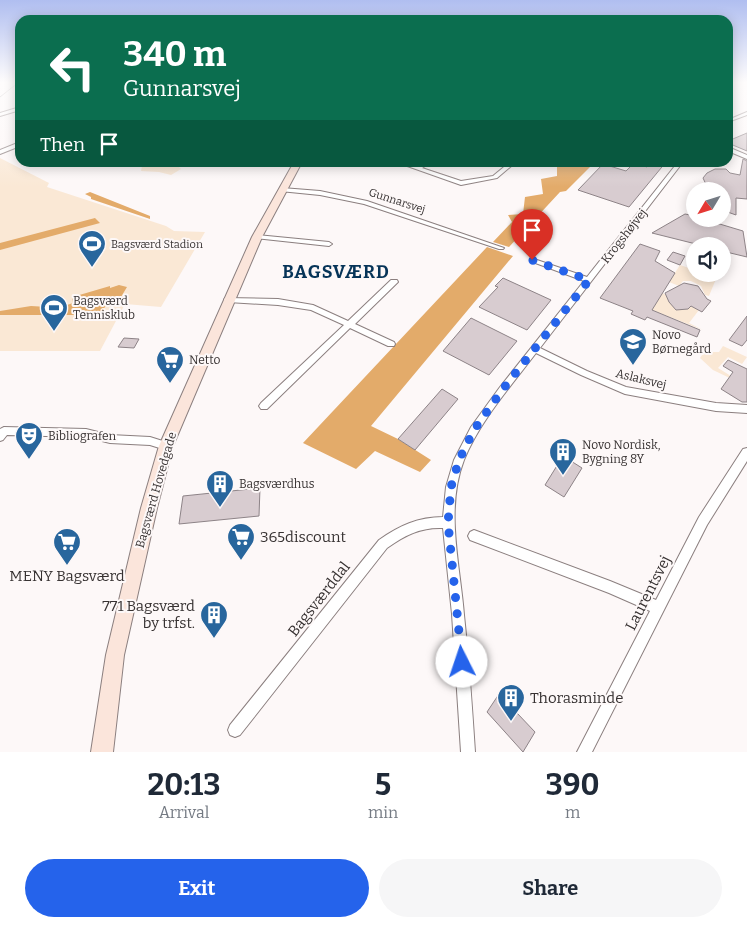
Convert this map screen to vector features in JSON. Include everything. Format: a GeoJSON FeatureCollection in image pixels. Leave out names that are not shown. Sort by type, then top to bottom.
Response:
{"type":"FeatureCollection","features":[{"type":"Feature","properties":{"kind":"street"},"geometry":{"type":"LineString","coordinates":[[0,152],[15,146]]}},
{"type":"Feature","properties":{"kind":"street"},"geometry":{"type":"LineString","coordinates":[[733,152],[747,157]]}},
{"type":"Feature","properties":{"kind":"street","name":"Bagsværd Hovedgade"},"geometry":{"type":"LineString","coordinates":[[102,752],[115,655],[149,508],[166,446],[228,300],[257,238],[295,167]]}},
{"type":"Feature","properties":{"kind":"street"},"geometry":{"type":"LineString","coordinates":[[415,167],[450,180],[467,183],[495,177],[508,167]]}},
{"type":"Feature","properties":{"kind":"street","name":"Krogshøjvej"},"geometry":{"type":"LineString","coordinates":[[468,752],[458,614],[448,523],[451,487],[467,440],[503,389],[677,167]]}},
{"type":"Feature","properties":{"kind":"street","name":"Gunnarsvej"},"geometry":{"type":"LineString","coordinates":[[282,190],[365,202],[501,248]]}},
{"type":"Feature","properties":{"kind":"street"},"geometry":{"type":"LineString","coordinates":[[257,238],[329,244]]}},
{"type":"Feature","properties":{"kind":"street"},"geometry":{"type":"LineString","coordinates":[[532,260],[589,280]]}},
{"type":"Feature","properties":{"kind":"street"},"geometry":{"type":"LineString","coordinates":[[264,406],[394,282]]}},
{"type":"Feature","properties":{"kind":"street"},"geometry":{"type":"LineString","coordinates":[[228,300],[297,304],[350,324],[391,344]]}},
{"type":"Feature","properties":{"kind":"street","name":"Aslaksvej"},"geometry":{"type":"LineString","coordinates":[[535,349],[584,373],[625,390],[716,407],[747,409]]}},
{"type":"Feature","properties":{"kind":"street"},"geometry":{"type":"LineString","coordinates":[[0,437],[4,431],[86,433],[110,439],[150,441],[166,446]]}},
{"type":"Feature","properties":{"kind":"street","name":"Laurentsvej"},"geometry":{"type":"LineString","coordinates":[[584,752],[703,521],[747,452]]}},
{"type":"Feature","properties":{"kind":"street","name":"Bagsværddal"},"geometry":{"type":"LineString","coordinates":[[235,730],[383,544],[414,525],[427,522],[448,523]]}},
{"type":"Feature","properties":{"kind":"street"},"geometry":{"type":"LineString","coordinates":[[474,536],[610,587],[659,608]]}},
{"type":"Feature","properties":{"kind":"shaded area","name":"Bagsværd Stadion"},"geometry":{"type":"Polygon","coordinates":[[[0,158],[49,183],[47,187],[166,226],[174,231],[205,232],[161,307],[125,304],[100,351],[0,351],[0,158]]]}},
{"type":"Feature","properties":{"kind":"shaded area"},"geometry":{"type":"Polygon","coordinates":[[[142,167],[179,167],[181,169],[171,175],[141,171],[142,167]]]}},
{"type":"Feature","properties":{"kind":"shaded area"},"geometry":{"type":"Polygon","coordinates":[[[557,167],[590,167],[566,191],[560,192],[509,247],[493,242],[512,222],[508,215],[523,214],[525,197],[543,194],[541,179],[557,176],[557,167]]]}},
{"type":"Feature","properties":{"kind":"shaded area"},"geometry":{"type":"Polygon","coordinates":[[[90,192],[150,216],[150,219],[91,199],[91,197],[85,194],[90,192]]]}},
{"type":"Feature","properties":{"kind":"shaded area"},"geometry":{"type":"Polygon","coordinates":[[[95,218],[100,223],[0,250],[0,243],[95,218]]]}},
{"type":"Feature","properties":{"kind":"shaded area"},"geometry":{"type":"Polygon","coordinates":[[[487,247],[513,256],[371,426],[398,439],[431,460],[420,472],[375,451],[356,469],[303,443],[487,247]]]}},
{"type":"Feature","properties":{"kind":"shaded area"},"geometry":{"type":"Polygon","coordinates":[[[680,265],[686,267],[686,281],[683,281],[679,286],[669,282],[680,265]]]}},
{"type":"Feature","properties":{"kind":"shaded area"},"geometry":{"type":"Polygon","coordinates":[[[693,282],[715,282],[709,296],[705,295],[701,286],[693,282]]]}},
{"type":"Feature","properties":{"kind":"shaded area"},"geometry":{"type":"Polygon","coordinates":[[[119,285],[127,287],[118,302],[108,302],[100,315],[0,315],[0,311],[31,306],[48,307],[49,311],[73,303],[72,299],[76,296],[119,285]]]}},
{"type":"Feature","properties":{"kind":"shaded area"},"geometry":{"type":"Polygon","coordinates":[[[662,293],[669,296],[669,302],[676,308],[688,309],[691,306],[699,310],[689,323],[703,330],[652,310],[662,293]]]}},
{"type":"Feature","properties":{"kind":"shaded area"},"geometry":{"type":"Polygon","coordinates":[[[723,346],[747,357],[742,364],[728,357],[718,368],[738,382],[713,370],[700,358],[704,352],[719,352],[723,346]]]}},
{"type":"Feature","properties":{"kind":"building"},"geometry":{"type":"Polygon","coordinates":[[[747,133],[747,151],[733,145],[733,139],[747,133]]]}},
{"type":"Feature","properties":{"kind":"building"},"geometry":{"type":"Polygon","coordinates":[[[743,159],[747,161],[747,199],[736,198],[736,215],[731,213],[731,182],[705,182],[703,178],[707,173],[715,169],[726,169],[730,173],[740,175],[743,159]]]}},
{"type":"Feature","properties":{"kind":"building"},"geometry":{"type":"Polygon","coordinates":[[[600,167],[613,167],[626,171],[630,167],[662,167],[629,207],[578,190],[600,167]]]}},
{"type":"Feature","properties":{"kind":"building"},"geometry":{"type":"Polygon","coordinates":[[[686,214],[686,228],[731,227],[743,231],[747,257],[731,253],[731,237],[686,237],[686,242],[652,233],[686,214]]]}},
{"type":"Feature","properties":{"kind":"building"},"geometry":{"type":"Polygon","coordinates":[[[640,244],[660,251],[655,261],[675,273],[652,310],[700,330],[697,337],[647,317],[645,320],[631,314],[633,311],[600,298],[640,244]]]}},
{"type":"Feature","properties":{"kind":"building"},"geometry":{"type":"Polygon","coordinates":[[[673,252],[685,256],[680,265],[667,260],[673,252]]]}},
{"type":"Feature","properties":{"kind":"building"},"geometry":{"type":"Polygon","coordinates":[[[503,278],[551,300],[527,330],[479,307],[498,287],[495,286],[503,278]]]}},
{"type":"Feature","properties":{"kind":"building"},"geometry":{"type":"Polygon","coordinates":[[[684,283],[698,286],[707,299],[711,301],[702,312],[691,306],[688,309],[676,310],[669,302],[665,293],[684,283]]]}},
{"type":"Feature","properties":{"kind":"building"},"geometry":{"type":"Polygon","coordinates":[[[747,316],[747,340],[742,346],[729,340],[747,316]]]}},
{"type":"Feature","properties":{"kind":"building"},"geometry":{"type":"Polygon","coordinates":[[[471,318],[517,341],[489,375],[443,351],[471,318]]]}},
{"type":"Feature","properties":{"kind":"building"},"geometry":{"type":"Polygon","coordinates":[[[124,338],[139,339],[134,348],[118,347],[124,338]]]}},
{"type":"Feature","properties":{"kind":"building"},"geometry":{"type":"Polygon","coordinates":[[[728,360],[747,369],[747,402],[742,402],[721,389],[733,372],[723,366],[728,360]]]}},
{"type":"Feature","properties":{"kind":"building"},"geometry":{"type":"Polygon","coordinates":[[[442,389],[458,399],[415,450],[398,439],[442,389]]]}},
{"type":"Feature","properties":{"kind":"building","name":"Novo Nordisk, Bygning 8Y"},"geometry":{"type":"Polygon","coordinates":[[[563,456],[582,468],[564,497],[545,485],[563,456]]]}},
{"type":"Feature","properties":{"kind":"building","name":"Bagsværdhus"},"geometry":{"type":"Polygon","coordinates":[[[260,488],[259,516],[179,524],[183,496],[260,488]]]}},
{"type":"Feature","properties":{"kind":"building","name":"Thorasminde"},"geometry":{"type":"Polygon","coordinates":[[[499,694],[535,732],[523,752],[487,712],[499,694]]]}},
{"type":"Feature","properties":{"kind":"place","name":"Bagsværd Stadion"},"geometry":{"type":"Point","coordinates":[92,268]}},
{"type":"Feature","properties":{"kind":"place","name":"Bagsværd Tennisklub"},"geometry":{"type":"Point","coordinates":[54,332]}},
{"type":"Feature","properties":{"kind":"place","name":"Novo Børnegård"},"geometry":{"type":"Point","coordinates":[633,366]}},
{"type":"Feature","properties":{"kind":"place","name":"Netto"},"geometry":{"type":"Point","coordinates":[170,384]}},
{"type":"Feature","properties":{"kind":"place","name":"Bibliografen"},"geometry":{"type":"Point","coordinates":[29,460]}},
{"type":"Feature","properties":{"kind":"place","name":"Novo Nordisk, Bygning 8Y"},"geometry":{"type":"Point","coordinates":[563,476]}},
{"type":"Feature","properties":{"kind":"place","name":"Bagsværdhus"},"geometry":{"type":"Point","coordinates":[220,508]}},
{"type":"Feature","properties":{"kind":"place","name":"365discount"},"geometry":{"type":"Point","coordinates":[241,561]}},
{"type":"Feature","properties":{"kind":"place","name":"MENY Bagsværd"},"geometry":{"type":"Point","coordinates":[67,566]}},
{"type":"Feature","properties":{"kind":"place","name":"771 Bagsværd by trfst."},"geometry":{"type":"Point","coordinates":[214,639]}},
{"type":"Feature","properties":{"kind":"place","name":"Thorasminde"},"geometry":{"type":"Point","coordinates":[511,722]}},
{"type":"Feature","properties":{"kind":"district","name":"BAGSVÆRD"},"geometry":{"type":"Point","coordinates":[336,272]}},
{"type":"Feature","properties":{"kind":"route"},"geometry":{"type":"LineString","coordinates":[[462,662],[448,523],[451,487],[459,460],[467,440],[503,389],[589,280],[532,260]]}}]}
